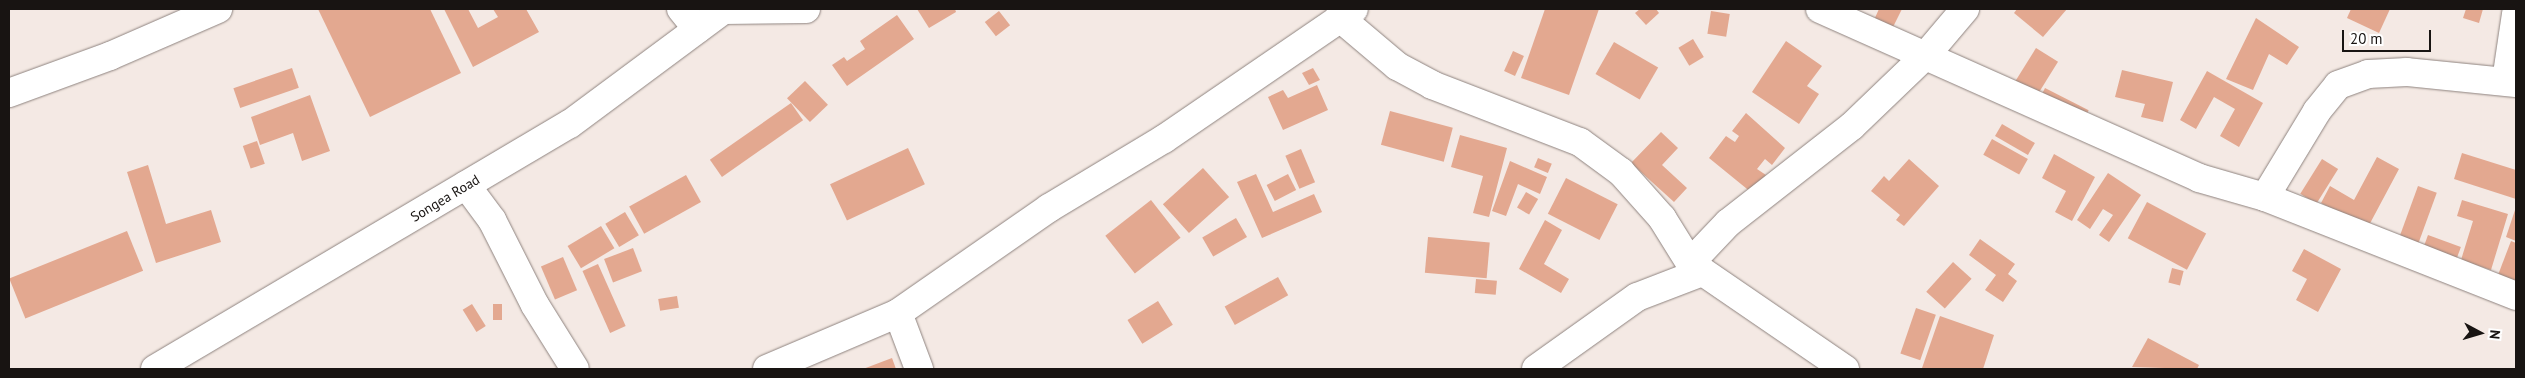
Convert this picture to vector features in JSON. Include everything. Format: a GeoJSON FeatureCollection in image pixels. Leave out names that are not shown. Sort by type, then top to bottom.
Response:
{"type":"FeatureCollection","features":[{"type":"Feature","properties":{"kind":"main road"},"geometry":{"type":"LineString","coordinates":[[9,93],[110,56],[218,9]]}},
{"type":"Feature","properties":{"kind":"main road"},"geometry":{"type":"LineString","coordinates":[[724,9],[806,9]]}},
{"type":"Feature","properties":{"kind":"main road","name":"Songea Road"},"geometry":{"type":"LineString","coordinates":[[155,369],[570,124],[689,19],[724,9]]}},
{"type":"Feature","properties":{"kind":"main road"},"geometry":{"type":"LineString","coordinates":[[1820,9],[1927,54],[2198,178],[2265,197],[2516,296]]}},
{"type":"Feature","properties":{"kind":"main road"},"geometry":{"type":"LineString","coordinates":[[1536,369],[1637,297],[1696,267],[1728,223],[1852,126],[1927,54],[1965,9]]}},
{"type":"Feature","properties":{"kind":"main road"},"geometry":{"type":"LineString","coordinates":[[767,369],[898,313],[1106,171],[1164,139],[1346,13],[1398,66],[1432,86],[1580,142],[1621,172],[1662,218],[1696,267],[1845,369]]}},
{"type":"Feature","properties":{"kind":"main road"},"geometry":{"type":"LineString","coordinates":[[2265,197],[2317,111],[2338,85],[2368,74],[2407,72],[2511,82],[2516,14]]}},
{"type":"Feature","properties":{"kind":"main road"},"geometry":{"type":"LineString","coordinates":[[466,185],[492,220],[535,305],[575,369]]}},
{"type":"Feature","properties":{"kind":"main road"},"geometry":{"type":"LineString","coordinates":[[898,313],[919,369]]}},
{"type":"Feature","properties":{"kind":"building"},"geometry":{"type":"Polygon","coordinates":[[[318,9],[430,9],[461,73],[370,117],[318,9]]]}},
{"type":"Feature","properties":{"kind":"building"},"geometry":{"type":"Polygon","coordinates":[[[444,9],[468,9],[478,28],[498,17],[493,9],[526,9],[539,32],[473,67],[444,9]]]}},
{"type":"Feature","properties":{"kind":"building"},"geometry":{"type":"Polygon","coordinates":[[[917,9],[955,9],[956,12],[929,28],[917,9]]]}},
{"type":"Feature","properties":{"kind":"building"},"geometry":{"type":"Polygon","coordinates":[[[1545,9],[1599,9],[1569,95],[1521,78],[1545,9]]]}},
{"type":"Feature","properties":{"kind":"building"},"geometry":{"type":"Polygon","coordinates":[[[1640,9],[1656,9],[1659,13],[1646,25],[1635,13],[1640,9]]]}},
{"type":"Feature","properties":{"kind":"building"},"geometry":{"type":"Polygon","coordinates":[[[1879,9],[1902,9],[1892,29],[1874,20],[1879,9]]]}},
{"type":"Feature","properties":{"kind":"building"},"geometry":{"type":"Polygon","coordinates":[[[2017,9],[2067,9],[2043,37],[2014,13],[2017,9]]]}},
{"type":"Feature","properties":{"kind":"building"},"geometry":{"type":"Polygon","coordinates":[[[2351,9],[2390,9],[2379,33],[2347,18],[2351,9]]]}},
{"type":"Feature","properties":{"kind":"building"},"geometry":{"type":"Polygon","coordinates":[[[2466,9],[2483,9],[2479,23],[2463,18],[2466,9]]]}},
{"type":"Feature","properties":{"kind":"building"},"geometry":{"type":"Polygon","coordinates":[[[999,11],[1010,25],[996,36],[985,22],[999,11]]]}},
{"type":"Feature","properties":{"kind":"building"},"geometry":{"type":"Polygon","coordinates":[[[1711,11],[1730,14],[1726,37],[1707,34],[1711,11]]]}},
{"type":"Feature","properties":{"kind":"building"},"geometry":{"type":"Polygon","coordinates":[[[897,15],[914,39],[847,86],[832,65],[844,57],[847,61],[865,49],[860,41],[897,15]]]}},
{"type":"Feature","properties":{"kind":"building"},"geometry":{"type":"Polygon","coordinates":[[[2256,18],[2299,47],[2287,65],[2269,54],[2253,90],[2226,79],[2256,18]]]}},
{"type":"Feature","properties":{"kind":"building"},"geometry":{"type":"Polygon","coordinates":[[[1693,39],[1704,57],[1689,66],[1678,48],[1693,39]]]}},
{"type":"Feature","properties":{"kind":"building"},"geometry":{"type":"Polygon","coordinates":[[[1786,41],[1822,66],[1807,86],[1819,94],[1799,124],[1752,92],[1786,41]]]}},
{"type":"Feature","properties":{"kind":"building"},"geometry":{"type":"Polygon","coordinates":[[[1614,42],[1658,68],[1640,100],[1596,74],[1614,42]]]}},
{"type":"Feature","properties":{"kind":"building"},"geometry":{"type":"Polygon","coordinates":[[[2036,48],[2058,62],[2033,102],[2011,89],[2036,48]]]}},
{"type":"Feature","properties":{"kind":"building"},"geometry":{"type":"Polygon","coordinates":[[[1513,51],[1524,56],[1515,76],[1504,71],[1513,51]]]}},
{"type":"Feature","properties":{"kind":"building"},"geometry":{"type":"Polygon","coordinates":[[[292,68],[299,88],[240,108],[233,88],[292,68]]]}},
{"type":"Feature","properties":{"kind":"building"},"geometry":{"type":"Polygon","coordinates":[[[1313,68],[1320,80],[1309,85],[1302,73],[1313,68]]]}},
{"type":"Feature","properties":{"kind":"building"},"geometry":{"type":"Polygon","coordinates":[[[2122,70],[2173,82],[2163,122],[2141,117],[2145,104],[2115,97],[2122,70]]]}},
{"type":"Feature","properties":{"kind":"building"},"geometry":{"type":"Polygon","coordinates":[[[2207,71],[2263,103],[2239,147],[2220,136],[2235,109],[2214,97],[2196,129],[2180,120],[2207,71]]]}},
{"type":"Feature","properties":{"kind":"building"},"geometry":{"type":"Polygon","coordinates":[[[805,81],[828,105],[810,122],[787,98],[805,81]]]}},
{"type":"Feature","properties":{"kind":"building"},"geometry":{"type":"Polygon","coordinates":[[[1317,85],[1328,110],[1283,130],[1268,97],[1283,90],[1288,98],[1317,85]]]}},
{"type":"Feature","properties":{"kind":"building"},"geometry":{"type":"Polygon","coordinates":[[[2045,88],[2089,110],[2077,133],[2034,110],[2045,88]]]}},
{"type":"Feature","properties":{"kind":"building"},"geometry":{"type":"Polygon","coordinates":[[[310,95],[330,151],[302,161],[293,133],[260,145],[251,117],[310,95]]]}},
{"type":"Feature","properties":{"kind":"building"},"geometry":{"type":"Polygon","coordinates":[[[791,103],[803,120],[722,177],[710,160],[791,103]]]}},
{"type":"Feature","properties":{"kind":"building"},"geometry":{"type":"Polygon","coordinates":[[[1390,111],[1453,128],[1444,162],[1381,145],[1390,111]]]}},
{"type":"Feature","properties":{"kind":"building"},"geometry":{"type":"Polygon","coordinates":[[[1746,113],[1785,148],[1772,165],[1765,159],[1757,169],[1766,175],[1752,193],[1709,158],[1726,136],[1735,142],[1739,136],[1732,131],[1746,113]]]}},
{"type":"Feature","properties":{"kind":"building"},"geometry":{"type":"Polygon","coordinates":[[[2002,124],[2035,143],[2028,155],[1995,136],[2002,124]]]}},
{"type":"Feature","properties":{"kind":"building"},"geometry":{"type":"Polygon","coordinates":[[[1661,132],[1678,148],[1662,165],[1687,188],[1674,202],[1631,163],[1661,132]]]}},
{"type":"Feature","properties":{"kind":"building"},"geometry":{"type":"Polygon","coordinates":[[[1460,135],[1507,148],[1489,217],[1473,213],[1483,176],[1451,167],[1460,135]]]}},
{"type":"Feature","properties":{"kind":"building"},"geometry":{"type":"Polygon","coordinates":[[[1992,139],[2028,159],[2019,175],[1983,155],[1992,139]]]}},
{"type":"Feature","properties":{"kind":"building"},"geometry":{"type":"Polygon","coordinates":[[[257,141],[265,164],[251,169],[243,146],[257,141]]]}},
{"type":"Feature","properties":{"kind":"building"},"geometry":{"type":"Polygon","coordinates":[[[908,148],[925,184],[847,221],[830,184],[908,148]]]}},
{"type":"Feature","properties":{"kind":"building"},"geometry":{"type":"Polygon","coordinates":[[[1301,149],[1315,182],[1299,189],[1285,156],[1301,149]]]}},
{"type":"Feature","properties":{"kind":"building"},"geometry":{"type":"Polygon","coordinates":[[[2462,153],[2516,170],[2516,199],[2454,179],[2462,153]]]}},
{"type":"Feature","properties":{"kind":"building"},"geometry":{"type":"Polygon","coordinates":[[[2054,154],[2095,177],[2072,221],[2055,212],[2066,191],[2042,178],[2054,154]]]}},
{"type":"Feature","properties":{"kind":"building"},"geometry":{"type":"Polygon","coordinates":[[[2377,157],[2399,169],[2367,229],[2321,203],[2330,186],[2354,200],[2377,157]]]}},
{"type":"Feature","properties":{"kind":"building"},"geometry":{"type":"Polygon","coordinates":[[[1538,158],[1552,164],[1548,173],[1534,167],[1538,158]]]}},
{"type":"Feature","properties":{"kind":"building"},"geometry":{"type":"Polygon","coordinates":[[[1909,159],[1939,186],[1904,226],[1896,220],[1900,215],[1871,191],[1884,176],[1889,181],[1909,159]]]}},
{"type":"Feature","properties":{"kind":"building"},"geometry":{"type":"Polygon","coordinates":[[[2322,159],[2338,169],[2316,204],[2300,194],[2322,159]]]}},
{"type":"Feature","properties":{"kind":"building"},"geometry":{"type":"Polygon","coordinates":[[[1510,161],[1547,177],[1540,194],[1518,184],[1506,216],[1492,211],[1510,161]]]}},
{"type":"Feature","properties":{"kind":"building"},"geometry":{"type":"Polygon","coordinates":[[[148,165],[166,224],[211,210],[221,242],[156,263],[127,172],[148,165]]]}},
{"type":"Feature","properties":{"kind":"building"},"geometry":{"type":"Polygon","coordinates":[[[1203,168],[1229,197],[1189,233],[1163,204],[1203,168]]]}},
{"type":"Feature","properties":{"kind":"building"},"geometry":{"type":"Polygon","coordinates":[[[2108,173],[2141,195],[2109,242],[2099,235],[2113,215],[2103,209],[2090,229],[2077,220],[2108,173]]]}},
{"type":"Feature","properties":{"kind":"building"},"geometry":{"type":"Polygon","coordinates":[[[1256,174],[1273,212],[1314,194],[1322,212],[1262,238],[1237,182],[1256,174]]]}},
{"type":"Feature","properties":{"kind":"building"},"geometry":{"type":"Polygon","coordinates":[[[1288,174],[1296,190],[1275,201],[1267,185],[1288,174]]]}},
{"type":"Feature","properties":{"kind":"building"},"geometry":{"type":"Polygon","coordinates":[[[686,175],[701,202],[644,234],[629,207],[686,175]]]}},
{"type":"Feature","properties":{"kind":"building"},"geometry":{"type":"Polygon","coordinates":[[[1566,178],[1618,204],[1600,240],[1548,214],[1566,178]]]}},
{"type":"Feature","properties":{"kind":"building"},"geometry":{"type":"Polygon","coordinates":[[[2418,186],[2437,193],[2418,244],[2400,237],[2418,186]]]}},
{"type":"Feature","properties":{"kind":"building"},"geometry":{"type":"Polygon","coordinates":[[[1526,192],[1538,199],[1529,215],[1517,208],[1526,192]]]}},
{"type":"Feature","properties":{"kind":"building"},"geometry":{"type":"Polygon","coordinates":[[[1151,200],[1181,238],[1135,274],[1105,236],[1151,200]]]}},
{"type":"Feature","properties":{"kind":"building"},"geometry":{"type":"Polygon","coordinates":[[[2462,200],[2508,214],[2491,270],[2461,260],[2473,221],[2457,216],[2462,200]]]}},
{"type":"Feature","properties":{"kind":"building"},"geometry":{"type":"Polygon","coordinates":[[[2147,202],[2206,233],[2187,270],[2128,238],[2147,202]]]}},
{"type":"Feature","properties":{"kind":"building"},"geometry":{"type":"Polygon","coordinates":[[[2516,207],[2516,241],[2506,237],[2516,207]]]}},
{"type":"Feature","properties":{"kind":"building"},"geometry":{"type":"Polygon","coordinates":[[[625,212],[639,235],[619,247],[605,224],[625,212]]]}},
{"type":"Feature","properties":{"kind":"building"},"geometry":{"type":"Polygon","coordinates":[[[1236,218],[1247,237],[1213,257],[1202,238],[1236,218]]]}},
{"type":"Feature","properties":{"kind":"building"},"geometry":{"type":"Polygon","coordinates":[[[1545,220],[1562,230],[1544,264],[1569,279],[1561,293],[1519,269],[1545,220]]]}},
{"type":"Feature","properties":{"kind":"building"},"geometry":{"type":"Polygon","coordinates":[[[601,226],[614,248],[581,268],[568,246],[601,226]]]}},
{"type":"Feature","properties":{"kind":"building"},"geometry":{"type":"Polygon","coordinates":[[[127,231],[143,271],[25,318],[9,279],[127,231]]]}},
{"type":"Feature","properties":{"kind":"building"},"geometry":{"type":"Polygon","coordinates":[[[2428,235],[2461,247],[2454,266],[2421,254],[2428,235]]]}},
{"type":"Feature","properties":{"kind":"building"},"geometry":{"type":"Polygon","coordinates":[[[1428,237],[1490,242],[1487,278],[1425,273],[1428,237]]]}},
{"type":"Feature","properties":{"kind":"building"},"geometry":{"type":"Polygon","coordinates":[[[1980,239],[2015,264],[2008,274],[2017,281],[2003,302],[1985,290],[1996,275],[1969,255],[1980,239]]]}},
{"type":"Feature","properties":{"kind":"building"},"geometry":{"type":"Polygon","coordinates":[[[2511,241],[2516,243],[2516,281],[2498,275],[2511,241]]]}},
{"type":"Feature","properties":{"kind":"building"},"geometry":{"type":"Polygon","coordinates":[[[633,248],[642,271],[613,282],[604,259],[633,248]]]}},
{"type":"Feature","properties":{"kind":"building"},"geometry":{"type":"Polygon","coordinates":[[[2304,249],[2341,269],[2318,312],[2296,300],[2307,279],[2292,271],[2304,249]]]}},
{"type":"Feature","properties":{"kind":"building"},"geometry":{"type":"Polygon","coordinates":[[[563,257],[577,290],[555,300],[541,266],[563,257]]]}},
{"type":"Feature","properties":{"kind":"building"},"geometry":{"type":"Polygon","coordinates":[[[1953,262],[1972,279],[1945,308],[1926,292],[1953,262]]]}},
{"type":"Feature","properties":{"kind":"building"},"geometry":{"type":"Polygon","coordinates":[[[598,264],[626,326],[610,333],[582,271],[598,264]]]}},
{"type":"Feature","properties":{"kind":"building"},"geometry":{"type":"Polygon","coordinates":[[[2172,268],[2184,271],[2180,285],[2168,283],[2172,268]]]}},
{"type":"Feature","properties":{"kind":"building"},"geometry":{"type":"Polygon","coordinates":[[[1278,277],[1288,295],[1235,325],[1225,307],[1278,277]]]}},
{"type":"Feature","properties":{"kind":"building"},"geometry":{"type":"Polygon","coordinates":[[[1476,279],[1497,281],[1496,295],[1475,293],[1476,279]]]}},
{"type":"Feature","properties":{"kind":"building"},"geometry":{"type":"Polygon","coordinates":[[[677,296],[679,308],[660,311],[658,299],[677,296]]]}},
{"type":"Feature","properties":{"kind":"building"},"geometry":{"type":"Polygon","coordinates":[[[1158,301],[1173,325],[1142,344],[1127,320],[1158,301]]]}},
{"type":"Feature","properties":{"kind":"building"},"geometry":{"type":"Polygon","coordinates":[[[472,304],[486,326],[476,332],[463,310],[472,304]]]}},
{"type":"Feature","properties":{"kind":"building"},"geometry":{"type":"Polygon","coordinates":[[[493,304],[502,304],[502,320],[493,320],[493,304]]]}},
{"type":"Feature","properties":{"kind":"building"},"geometry":{"type":"Polygon","coordinates":[[[1916,308],[1936,315],[1920,360],[1900,353],[1916,308]]]}},
{"type":"Feature","properties":{"kind":"building"},"geometry":{"type":"Polygon","coordinates":[[[1940,316],[1994,335],[1983,369],[1922,368],[1940,316]]]}},
{"type":"Feature","properties":{"kind":"building"},"geometry":{"type":"Polygon","coordinates":[[[2148,338],[2199,365],[2197,369],[2132,367],[2148,338]]]}},
{"type":"Feature","properties":{"kind":"building"},"geometry":{"type":"Polygon","coordinates":[[[892,358],[896,369],[863,369],[892,358]]]}}]}
